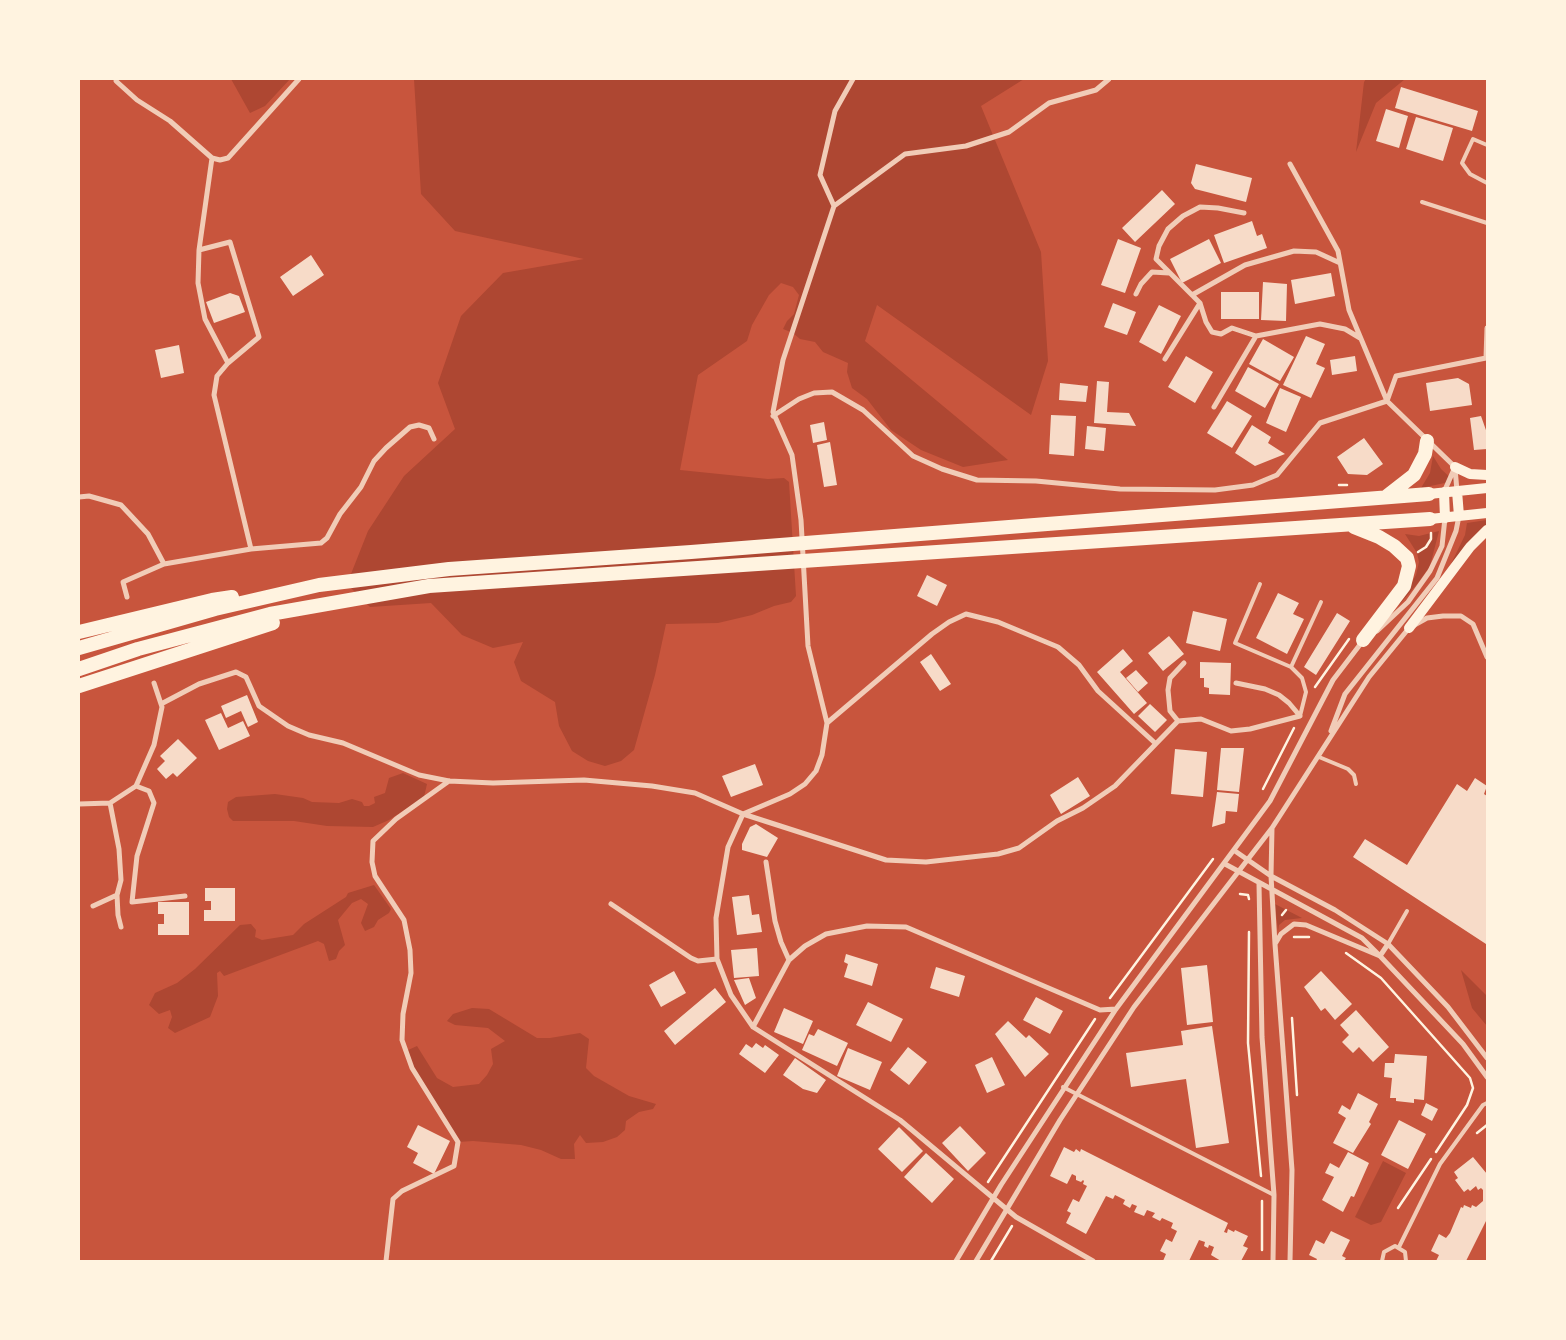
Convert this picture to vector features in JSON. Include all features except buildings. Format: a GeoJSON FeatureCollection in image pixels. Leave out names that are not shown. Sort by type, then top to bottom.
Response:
{"type":"FeatureCollection","features":[{"type":"Feature","properties":{"kind":"highway"},"geometry":{"type":"LineString","coordinates":[[1384,498],[1414,475],[1425,454],[1427,441]]}},
{"type":"Feature","properties":{"kind":"highway"},"geometry":{"type":"LineString","coordinates":[[79,632],[212,600],[449,569],[701,552],[1429,494]]}},
{"type":"Feature","properties":{"kind":"highway"},"geometry":{"type":"LineString","coordinates":[[79,669],[138,649],[261,617],[352,598],[438,585],[1430,519]]}},
{"type":"Feature","properties":{"kind":"highway"},"geometry":{"type":"LineString","coordinates":[[1347,525],[1365,531],[1394,546],[1407,558],[1409,566],[1404,586],[1363,640]]}},
{"type":"Feature","properties":{"kind":"highway"},"geometry":{"type":"LineString","coordinates":[[79,648],[215,609],[319,585]]}},
{"type":"Feature","properties":{"kind":"highway"},"geometry":{"type":"LineString","coordinates":[[79,686],[352,598]]}},
{"type":"Feature","properties":{"kind":"main road"},"geometry":{"type":"LineString","coordinates":[[1455,467],[1470,474],[1487,475]]}},
{"type":"Feature","properties":{"kind":"main road"},"geometry":{"type":"LineString","coordinates":[[1429,494],[1487,488]]}},
{"type":"Feature","properties":{"kind":"main road"},"geometry":{"type":"LineString","coordinates":[[1457,491],[1459,516]]}},
{"type":"Feature","properties":{"kind":"main road"},"geometry":{"type":"LineString","coordinates":[[1444,492],[1445,518]]}},
{"type":"Feature","properties":{"kind":"main road"},"geometry":{"type":"LineString","coordinates":[[1430,519],[1487,513]]}},
{"type":"Feature","properties":{"kind":"main road"},"geometry":{"type":"LineString","coordinates":[[1409,628],[1470,547],[1487,530]]}},
{"type":"Feature","properties":{"kind":"street"},"geometry":{"type":"LineString","coordinates":[[116,82],[138,100],[170,121],[212,158],[228,158],[299,79]]}},
{"type":"Feature","properties":{"kind":"street"},"geometry":{"type":"LineString","coordinates":[[834,206],[820,175],[835,111],[853,79]]}},
{"type":"Feature","properties":{"kind":"street"},"geometry":{"type":"LineString","coordinates":[[1092,1261],[1015,1220],[900,1120],[753,1027],[731,996],[718,959],[716,918],[728,847],[743,814],[790,794],[805,784],[816,770],[822,755],[827,723],[808,646],[801,520],[792,455],[773,416],[783,360],[834,206],[906,154],[966,146],[1009,132],[1049,103],[1096,90],[1109,79]]}},
{"type":"Feature","properties":{"kind":"street"},"geometry":{"type":"LineString","coordinates":[[212,158],[199,250],[198,283],[206,318],[228,363]]}},
{"type":"Feature","properties":{"kind":"street"},"geometry":{"type":"LineString","coordinates":[[1290,164],[1338,251],[1349,310],[1387,401],[1455,467],[1457,491]]}},
{"type":"Feature","properties":{"kind":"street"},"geometry":{"type":"LineString","coordinates":[[1244,213],[1218,208],[1200,208],[1183,216],[1168,229],[1158,246],[1156,259],[1200,303],[1206,322],[1212,332],[1221,334],[1232,328],[1256,336],[1320,324],[1345,328],[1360,338]]}},
{"type":"Feature","properties":{"kind":"street"},"geometry":{"type":"LineString","coordinates":[[199,250],[230,242],[259,338],[228,363],[217,376],[214,395],[251,549]]}},
{"type":"Feature","properties":{"kind":"street"},"geometry":{"type":"LineString","coordinates":[[1192,295],[1245,265],[1294,250],[1316,252],[1340,263]]}},
{"type":"Feature","properties":{"kind":"street"},"geometry":{"type":"LineString","coordinates":[[1136,294],[1141,284],[1152,272],[1168,273]]}},
{"type":"Feature","properties":{"kind":"street"},"geometry":{"type":"LineString","coordinates":[[1165,359],[1200,303]]}},
{"type":"Feature","properties":{"kind":"street"},"geometry":{"type":"LineString","coordinates":[[1387,401],[1396,376],[1486,358],[1487,328]]}},
{"type":"Feature","properties":{"kind":"street"},"geometry":{"type":"LineString","coordinates":[[1214,407],[1256,336]]}},
{"type":"Feature","properties":{"kind":"street"},"geometry":{"type":"LineString","coordinates":[[773,416],[799,399],[814,393],[832,392],[863,410],[913,456],[942,469],[977,480],[1036,481],[1120,489],[1215,490],[1253,485],[1277,475],[1320,423],[1387,401]]}},
{"type":"Feature","properties":{"kind":"street"},"geometry":{"type":"LineString","coordinates":[[127,597],[123,582],[164,564],[251,549],[321,543],[327,538],[340,514],[361,487],[374,461],[386,448],[410,426],[419,425],[429,428],[434,439]]}},
{"type":"Feature","properties":{"kind":"street"},"geometry":{"type":"LineString","coordinates":[[1444,492],[1455,467]]}},
{"type":"Feature","properties":{"kind":"street"},"geometry":{"type":"LineString","coordinates":[[79,497],[89,496],[121,505],[148,534],[164,564]]}},
{"type":"Feature","properties":{"kind":"street"},"geometry":{"type":"LineString","coordinates":[[976,1261],[1077,1095],[1134,1007],[1272,828],[1319,757],[1345,694],[1437,578],[1456,531],[1459,516]]}},
{"type":"Feature","properties":{"kind":"street"},"geometry":{"type":"LineString","coordinates":[[956,1261],[1063,1087],[1116,1009],[1235,851],[1270,801],[1333,680],[1363,640],[1391,619],[1422,584],[1442,546],[1445,518]]}},
{"type":"Feature","properties":{"kind":"street"},"geometry":{"type":"LineString","coordinates":[[827,723],[932,634],[949,622],[966,614],[998,622],[1058,647],[1079,665],[1098,691],[1155,743]]}},
{"type":"Feature","properties":{"kind":"street"},"geometry":{"type":"LineString","coordinates":[[1327,741],[1369,677],[1409,628],[1428,618],[1460,616],[1473,624],[1487,657]]}},
{"type":"Feature","properties":{"kind":"street"},"geometry":{"type":"LineString","coordinates":[[1178,722],[1170,711],[1168,690],[1170,678],[1184,662]]}},
{"type":"Feature","properties":{"kind":"street"},"geometry":{"type":"LineString","coordinates":[[161,704],[199,684],[236,672],[246,677],[259,706],[288,726],[309,735],[343,743],[419,775],[450,781],[493,783],[584,780],[652,786],[695,793],[743,814],[886,860],[926,862],[998,854],[1019,848],[1057,821],[1104,795],[1178,722],[1201,719],[1231,731],[1250,729],[1300,716],[1289,702],[1279,695],[1236,683]]}},
{"type":"Feature","properties":{"kind":"street"},"geometry":{"type":"LineString","coordinates":[[79,804],[110,804],[136,786],[154,745],[161,704],[154,683]]}},
{"type":"Feature","properties":{"kind":"street"},"geometry":{"type":"LineString","coordinates":[[386,1261],[393,1199],[402,1191],[454,1166],[458,1142],[412,1068],[402,1040],[403,1014],[411,973],[410,950],[404,920],[375,876],[372,862],[373,841],[396,819],[450,781]]}},
{"type":"Feature","properties":{"kind":"street"},"geometry":{"type":"LineString","coordinates":[[136,786],[150,791],[154,803],[136,856],[132,902],[185,896]]}},
{"type":"Feature","properties":{"kind":"street"},"geometry":{"type":"LineString","coordinates":[[110,804],[119,849],[120,880],[117,895],[121,927]]}},
{"type":"Feature","properties":{"kind":"street"},"geometry":{"type":"LineString","coordinates":[[1272,828],[1271,876],[1292,1170],[1290,1261]]}},
{"type":"Feature","properties":{"kind":"street"},"geometry":{"type":"LineString","coordinates":[[1235,851],[1271,876],[1335,910],[1388,944],[1448,1007],[1487,1058]]}},
{"type":"Feature","properties":{"kind":"street"},"geometry":{"type":"LineString","coordinates":[[766,862],[775,921],[789,960]]}},
{"type":"Feature","properties":{"kind":"street"},"geometry":{"type":"LineString","coordinates":[[1225,864],[1273,892],[1362,938],[1463,1044],[1487,1078]]}},
{"type":"Feature","properties":{"kind":"street"},"geometry":{"type":"LineString","coordinates":[[1259,884],[1262,1037],[1274,1195],[1274,1261]]}},
{"type":"Feature","properties":{"kind":"street"},"geometry":{"type":"LineString","coordinates":[[93,906],[117,895]]}},
{"type":"Feature","properties":{"kind":"street"},"geometry":{"type":"LineString","coordinates":[[611,904],[691,958],[698,960],[718,959]]}},
{"type":"Feature","properties":{"kind":"street"},"geometry":{"type":"LineString","coordinates":[[1276,944],[1282,934],[1294,924],[1306,925],[1380,956]]}},
{"type":"Feature","properties":{"kind":"street"},"geometry":{"type":"LineString","coordinates":[[753,1027],[789,960],[805,946],[826,934],[867,926],[906,927],[1100,1010],[1116,1009]]}},
{"type":"Feature","properties":{"kind":"street"},"geometry":{"type":"LineString","coordinates":[[1380,956],[1388,944]]}},
{"type":"Feature","properties":{"kind":"lane"},"geometry":{"type":"LineString","coordinates":[[1487,145],[1473,139],[1462,163],[1470,174],[1487,183]]}},
{"type":"Feature","properties":{"kind":"lane"},"geometry":{"type":"LineString","coordinates":[[1422,202],[1487,223]]}},
{"type":"Feature","properties":{"kind":"lane"},"geometry":{"type":"LineString","coordinates":[[1260,584],[1235,643],[1291,667],[1302,678],[1306,692],[1300,716]]}},
{"type":"Feature","properties":{"kind":"lane"},"geometry":{"type":"LineString","coordinates":[[1291,667],[1321,602]]}},
{"type":"Feature","properties":{"kind":"lane"},"geometry":{"type":"LineString","coordinates":[[1319,757],[1348,769],[1354,775],[1356,784]]}},
{"type":"Feature","properties":{"kind":"lane"},"geometry":{"type":"LineString","coordinates":[[1388,944],[1407,911]]}},
{"type":"Feature","properties":{"kind":"lane"},"geometry":{"type":"LineString","coordinates":[[1063,1087],[1274,1195]]}},
{"type":"Feature","properties":{"kind":"lane"},"geometry":{"type":"LineString","coordinates":[[1399,1247],[1440,1164],[1483,1106],[1487,1104]]}},
{"type":"Feature","properties":{"kind":"lane"},"geometry":{"type":"LineString","coordinates":[[1382,1261],[1387,1249],[1399,1247]]}},
{"type":"Feature","properties":{"kind":"lane"},"geometry":{"type":"LineString","coordinates":[[1399,1247],[1407,1255],[1406,1261]]}},
{"type":"Feature","properties":{"kind":"path"},"geometry":{"type":"LineString","coordinates":[[1339,485],[1353,486]]}},
{"type":"Feature","properties":{"kind":"path"},"geometry":{"type":"LineString","coordinates":[[1417,553],[1426,547],[1431,539],[1431,534]]}},
{"type":"Feature","properties":{"kind":"path"},"geometry":{"type":"LineString","coordinates":[[1110,998],[1213,859]]}},
{"type":"Feature","properties":{"kind":"path"},"geometry":{"type":"LineString","coordinates":[[1291,938],[1314,938]]}},
{"type":"Feature","properties":{"kind":"path"},"geometry":{"type":"LineString","coordinates":[[1343,951],[1381,978],[1470,1078],[1472,1088],[1467,1105],[1398,1208]]}},
{"type":"Feature","properties":{"kind":"path"},"geometry":{"type":"LineString","coordinates":[[1290,1009],[1298,1095]]}},
{"type":"Feature","properties":{"kind":"path"},"geometry":{"type":"LineString","coordinates":[[988,1182],[1094,1018]]}},
{"type":"Feature","properties":{"kind":"path"},"geometry":{"type":"LineString","coordinates":[[1477,1134],[1487,1125]]}},
{"type":"Feature","properties":{"kind":"path"},"geometry":{"type":"LineString","coordinates":[[1262,1201],[1262,1253]]}},
{"type":"Feature","properties":{"kind":"path"},"geometry":{"type":"LineString","coordinates":[[991,1261],[1015,1220]]}},
{"type":"Feature","properties":{"kind":"shaded area"},"geometry":{"type":"Polygon","coordinates":[[[231,79],[290,79],[265,106],[250,113],[231,79]]]}},
{"type":"Feature","properties":{"kind":"shaded area"},"geometry":{"type":"Polygon","coordinates":[[[414,79],[1024,79],[981,106],[1041,252],[1048,361],[1031,415],[877,305],[865,341],[1008,460],[963,467],[921,450],[891,430],[867,399],[852,388],[847,372],[848,363],[823,352],[815,342],[800,339],[793,333],[783,329],[787,321],[794,314],[799,295],[793,287],[781,283],[769,295],[752,325],[747,341],[698,375],[680,470],[768,479],[784,478],[789,482],[796,596],[791,602],[774,606],[752,615],[718,623],[666,624],[655,675],[634,750],[621,761],[605,766],[588,761],[572,751],[559,726],[555,702],[521,681],[514,662],[523,642],[493,648],[462,635],[431,603],[370,607],[347,584],[368,531],[404,476],[455,429],[438,383],[461,316],[503,273],[584,259],[455,231],[421,194],[414,79]]]}},
{"type":"Feature","properties":{"kind":"shaded area"},"geometry":{"type":"Polygon","coordinates":[[[1366,79],[1405,79],[1376,103],[1356,152],[1364,82],[1366,79]]]}},
{"type":"Feature","properties":{"kind":"shaded area"},"geometry":{"type":"Polygon","coordinates":[[[1433,456],[1441,469],[1454,481],[1421,488],[1430,473],[1433,456]]]}},
{"type":"Feature","properties":{"kind":"shaded area"},"geometry":{"type":"Polygon","coordinates":[[[1487,520],[1487,527],[1451,564],[1465,535],[1467,523],[1487,520]]]}},
{"type":"Feature","properties":{"kind":"shaded area"},"geometry":{"type":"Polygon","coordinates":[[[1439,531],[1430,566],[1398,606],[1416,575],[1419,562],[1417,553],[1405,534],[1419,536],[1439,531]]]}},
{"type":"Feature","properties":{"kind":"shaded area"},"geometry":{"type":"Polygon","coordinates":[[[403,773],[427,784],[424,797],[389,820],[373,827],[327,826],[294,821],[233,821],[229,817],[227,809],[228,802],[236,797],[275,794],[303,798],[312,802],[339,803],[352,799],[362,802],[364,806],[369,806],[375,803],[374,797],[385,793],[389,778],[403,773]]]}},
{"type":"Feature","properties":{"kind":"shaded area"},"geometry":{"type":"Polygon","coordinates":[[[374,885],[391,909],[389,913],[378,920],[374,927],[365,931],[361,923],[368,904],[361,899],[352,903],[338,920],[345,945],[339,951],[336,959],[329,961],[324,944],[318,941],[224,976],[220,971],[217,973],[218,996],[210,1017],[175,1033],[168,1028],[172,1017],[170,1010],[159,1014],[149,1005],[155,993],[177,983],[195,969],[240,925],[251,924],[256,930],[255,937],[262,940],[293,935],[304,924],[346,897],[348,893],[374,885]]]}},
{"type":"Feature","properties":{"kind":"shaded area"},"geometry":{"type":"Polygon","coordinates":[[[1275,904],[1302,918],[1285,920],[1279,925],[1278,931],[1275,904]]]}},
{"type":"Feature","properties":{"kind":"shaded area"},"geometry":{"type":"Polygon","coordinates":[[[1461,970],[1487,996],[1487,1026],[1472,1008],[1461,970]]]}},
{"type":"Feature","properties":{"kind":"shaded area"},"geometry":{"type":"Polygon","coordinates":[[[472,1008],[489,1009],[537,1038],[550,1038],[580,1033],[589,1039],[586,1068],[594,1076],[629,1096],[656,1104],[653,1109],[639,1112],[626,1121],[625,1130],[617,1137],[603,1142],[586,1143],[580,1135],[574,1144],[575,1159],[561,1159],[541,1150],[521,1145],[473,1141],[458,1142],[429,1097],[406,1051],[417,1046],[437,1078],[453,1087],[479,1084],[493,1064],[491,1049],[505,1041],[488,1028],[455,1025],[447,1021],[453,1014],[472,1008]]]}},
{"type":"Feature","properties":{"kind":"shaded area"},"geometry":{"type":"Polygon","coordinates":[[[1383,1161],[1406,1173],[1381,1222],[1371,1225],[1355,1217],[1383,1161]]]}}]}
